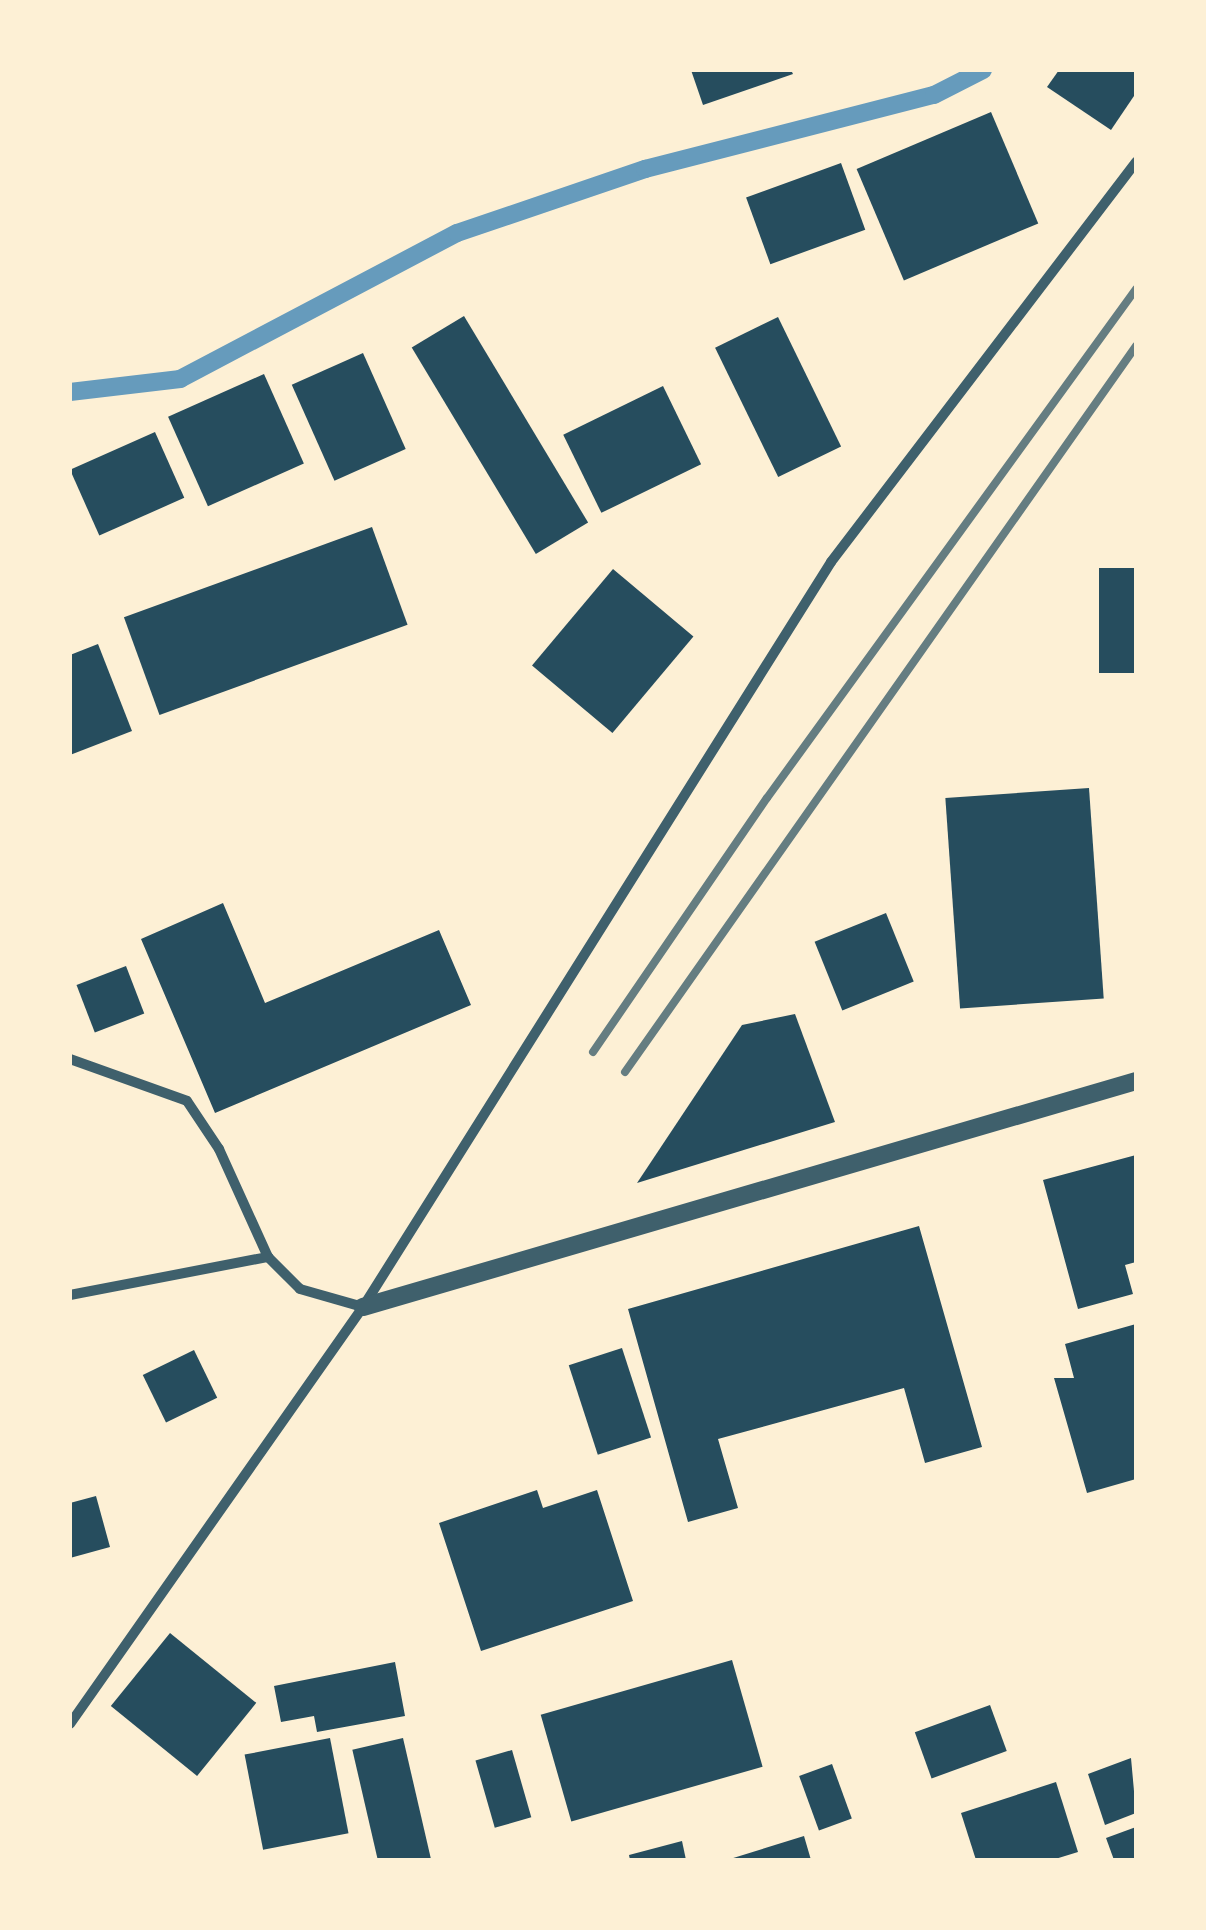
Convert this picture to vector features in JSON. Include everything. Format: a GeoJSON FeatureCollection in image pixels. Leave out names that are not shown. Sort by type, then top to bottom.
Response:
{"type":"FeatureCollection","features":[{"type":"Feature","properties":{"kind":"street"},"geometry":{"type":"LineString","coordinates":[[70,1724],[363,1307],[831,562],[1136,162]]}},
{"type":"Feature","properties":{"kind":"street"},"geometry":{"type":"LineString","coordinates":[[70,1060],[187,1101],[218,1148],[268,1257],[300,1289],[363,1307],[1136,1081]]}},
{"type":"Feature","properties":{"kind":"street"},"geometry":{"type":"LineString","coordinates":[[70,1296],[268,1257]]}},
{"type":"Feature","properties":{"kind":"building"},"geometry":{"type":"Polygon","coordinates":[[[691,70],[791,70],[793,74],[703,105],[691,70]]]}},
{"type":"Feature","properties":{"kind":"building"},"geometry":{"type":"Polygon","coordinates":[[[1059,70],[1136,70],[1136,93],[1111,130],[1047,87],[1059,70]]]}},
{"type":"Feature","properties":{"kind":"building"},"geometry":{"type":"Polygon","coordinates":[[[991,112],[1038,223],[904,280],[857,169],[991,112]]]}},
{"type":"Feature","properties":{"kind":"building"},"geometry":{"type":"Polygon","coordinates":[[[841,163],[865,230],[770,264],[746,198],[841,163]]]}},
{"type":"Feature","properties":{"kind":"building"},"geometry":{"type":"Polygon","coordinates":[[[464,316],[588,523],[536,554],[412,347],[464,316]]]}},
{"type":"Feature","properties":{"kind":"building"},"geometry":{"type":"Polygon","coordinates":[[[778,317],[841,446],[778,477],[715,348],[778,317]]]}},
{"type":"Feature","properties":{"kind":"building"},"geometry":{"type":"Polygon","coordinates":[[[363,353],[406,449],[334,481],[292,385],[363,353]]]}},
{"type":"Feature","properties":{"kind":"building"},"geometry":{"type":"Polygon","coordinates":[[[264,374],[304,464],[208,506],[168,417],[264,374]]]}},
{"type":"Feature","properties":{"kind":"building"},"geometry":{"type":"Polygon","coordinates":[[[663,386],[701,464],[601,513],[563,435],[663,386]]]}},
{"type":"Feature","properties":{"kind":"building"},"geometry":{"type":"Polygon","coordinates":[[[155,432],[184,498],[99,536],[70,470],[155,432]]]}},
{"type":"Feature","properties":{"kind":"building"},"geometry":{"type":"Polygon","coordinates":[[[372,527],[408,625],[159,715],[124,617],[372,527]]]}},
{"type":"Feature","properties":{"kind":"building"},"geometry":{"type":"Polygon","coordinates":[[[1099,568],[1136,568],[1136,673],[1099,673],[1099,568]]]}},
{"type":"Feature","properties":{"kind":"building"},"geometry":{"type":"Polygon","coordinates":[[[613,569],[693,636],[612,733],[532,666],[613,569]]]}},
{"type":"Feature","properties":{"kind":"building"},"geometry":{"type":"Polygon","coordinates":[[[98,644],[132,731],[70,755],[70,655],[98,644]]]}},
{"type":"Feature","properties":{"kind":"building"},"geometry":{"type":"Polygon","coordinates":[[[1089,788],[1104,998],[960,1009],[945,798],[1089,788]]]}},
{"type":"Feature","properties":{"kind":"building"},"geometry":{"type":"Polygon","coordinates":[[[223,903],[265,1003],[439,930],[471,1005],[215,1113],[141,939],[223,903]]]}},
{"type":"Feature","properties":{"kind":"building"},"geometry":{"type":"Polygon","coordinates":[[[886,913],[914,982],[842,1010],[815,942],[886,913]]]}},
{"type":"Feature","properties":{"kind":"building"},"geometry":{"type":"Polygon","coordinates":[[[126,966],[144,1014],[95,1033],[77,985],[126,966]]]}},
{"type":"Feature","properties":{"kind":"building"},"geometry":{"type":"Polygon","coordinates":[[[795,1014],[835,1122],[637,1183],[742,1025],[795,1014]]]}},
{"type":"Feature","properties":{"kind":"building"},"geometry":{"type":"Polygon","coordinates":[[[1136,1155],[1136,1262],[1125,1265],[1133,1294],[1078,1309],[1043,1180],[1136,1155]]]}},
{"type":"Feature","properties":{"kind":"building"},"geometry":{"type":"Polygon","coordinates":[[[919,1226],[982,1447],[925,1463],[904,1388],[718,1439],[738,1508],[688,1522],[628,1309],[919,1226]]]}},
{"type":"Feature","properties":{"kind":"building"},"geometry":{"type":"Polygon","coordinates":[[[1136,1324],[1136,1479],[1087,1493],[1054,1378],[1074,1378],[1065,1344],[1136,1324]]]}},
{"type":"Feature","properties":{"kind":"building"},"geometry":{"type":"Polygon","coordinates":[[[622,1348],[651,1437],[598,1455],[569,1365],[622,1348]]]}},
{"type":"Feature","properties":{"kind":"building"},"geometry":{"type":"Polygon","coordinates":[[[194,1350],[217,1398],[166,1423],[143,1375],[194,1350]]]}},
{"type":"Feature","properties":{"kind":"building"},"geometry":{"type":"Polygon","coordinates":[[[537,1490],[543,1508],[597,1490],[633,1601],[481,1651],[439,1523],[537,1490]]]}},
{"type":"Feature","properties":{"kind":"building"},"geometry":{"type":"Polygon","coordinates":[[[96,1496],[110,1547],[70,1558],[70,1503],[96,1496]]]}},
{"type":"Feature","properties":{"kind":"building"},"geometry":{"type":"Polygon","coordinates":[[[170,1633],[256,1703],[197,1776],[111,1706],[170,1633]]]}},
{"type":"Feature","properties":{"kind":"building"},"geometry":{"type":"Polygon","coordinates":[[[732,1660],[763,1767],[571,1822],[541,1715],[732,1660]]]}},
{"type":"Feature","properties":{"kind":"building"},"geometry":{"type":"Polygon","coordinates":[[[395,1662],[405,1716],[317,1732],[314,1716],[281,1722],[274,1686],[395,1662]]]}},
{"type":"Feature","properties":{"kind":"building"},"geometry":{"type":"Polygon","coordinates":[[[990,1705],[1007,1751],[932,1778],[915,1732],[990,1705]]]}},
{"type":"Feature","properties":{"kind":"building"},"geometry":{"type":"Polygon","coordinates":[[[330,1738],[349,1833],[263,1850],[245,1755],[330,1738]]]}},
{"type":"Feature","properties":{"kind":"building"},"geometry":{"type":"Polygon","coordinates":[[[403,1738],[431,1860],[378,1860],[352,1750],[403,1738]]]}},
{"type":"Feature","properties":{"kind":"building"},"geometry":{"type":"Polygon","coordinates":[[[512,1750],[531,1817],[495,1828],[475,1760],[512,1750]]]}},
{"type":"Feature","properties":{"kind":"building"},"geometry":{"type":"Polygon","coordinates":[[[1131,1758],[1136,1813],[1105,1825],[1088,1774],[1131,1758]]]}},
{"type":"Feature","properties":{"kind":"building"},"geometry":{"type":"Polygon","coordinates":[[[832,1764],[852,1819],[819,1830],[799,1776],[832,1764]]]}},
{"type":"Feature","properties":{"kind":"building"},"geometry":{"type":"Polygon","coordinates":[[[1056,1782],[1078,1852],[1052,1860],[976,1860],[961,1813],[1056,1782]]]}},
{"type":"Feature","properties":{"kind":"building"},"geometry":{"type":"Polygon","coordinates":[[[1136,1827],[1136,1860],[1114,1860],[1106,1838],[1136,1827]]]}},
{"type":"Feature","properties":{"kind":"building"},"geometry":{"type":"Polygon","coordinates":[[[804,1836],[811,1860],[730,1860],[730,1859],[804,1836]]]}},
{"type":"Feature","properties":{"kind":"building"},"geometry":{"type":"Polygon","coordinates":[[[682,1841],[686,1860],[630,1860],[629,1855],[682,1841]]]}},
{"type":"Feature","properties":{"kind":"waterway"},"geometry":{"type":"LineString","coordinates":[[70,392],[180,379],[457,233],[645,169],[934,95],[983,70]]}},
{"type":"Feature","properties":{"kind":"railway"},"geometry":{"type":"LineString","coordinates":[[593,1052],[767,798],[1136,289]]}},
{"type":"Feature","properties":{"kind":"railway"},"geometry":{"type":"LineString","coordinates":[[625,1072],[1136,346]]}}]}
